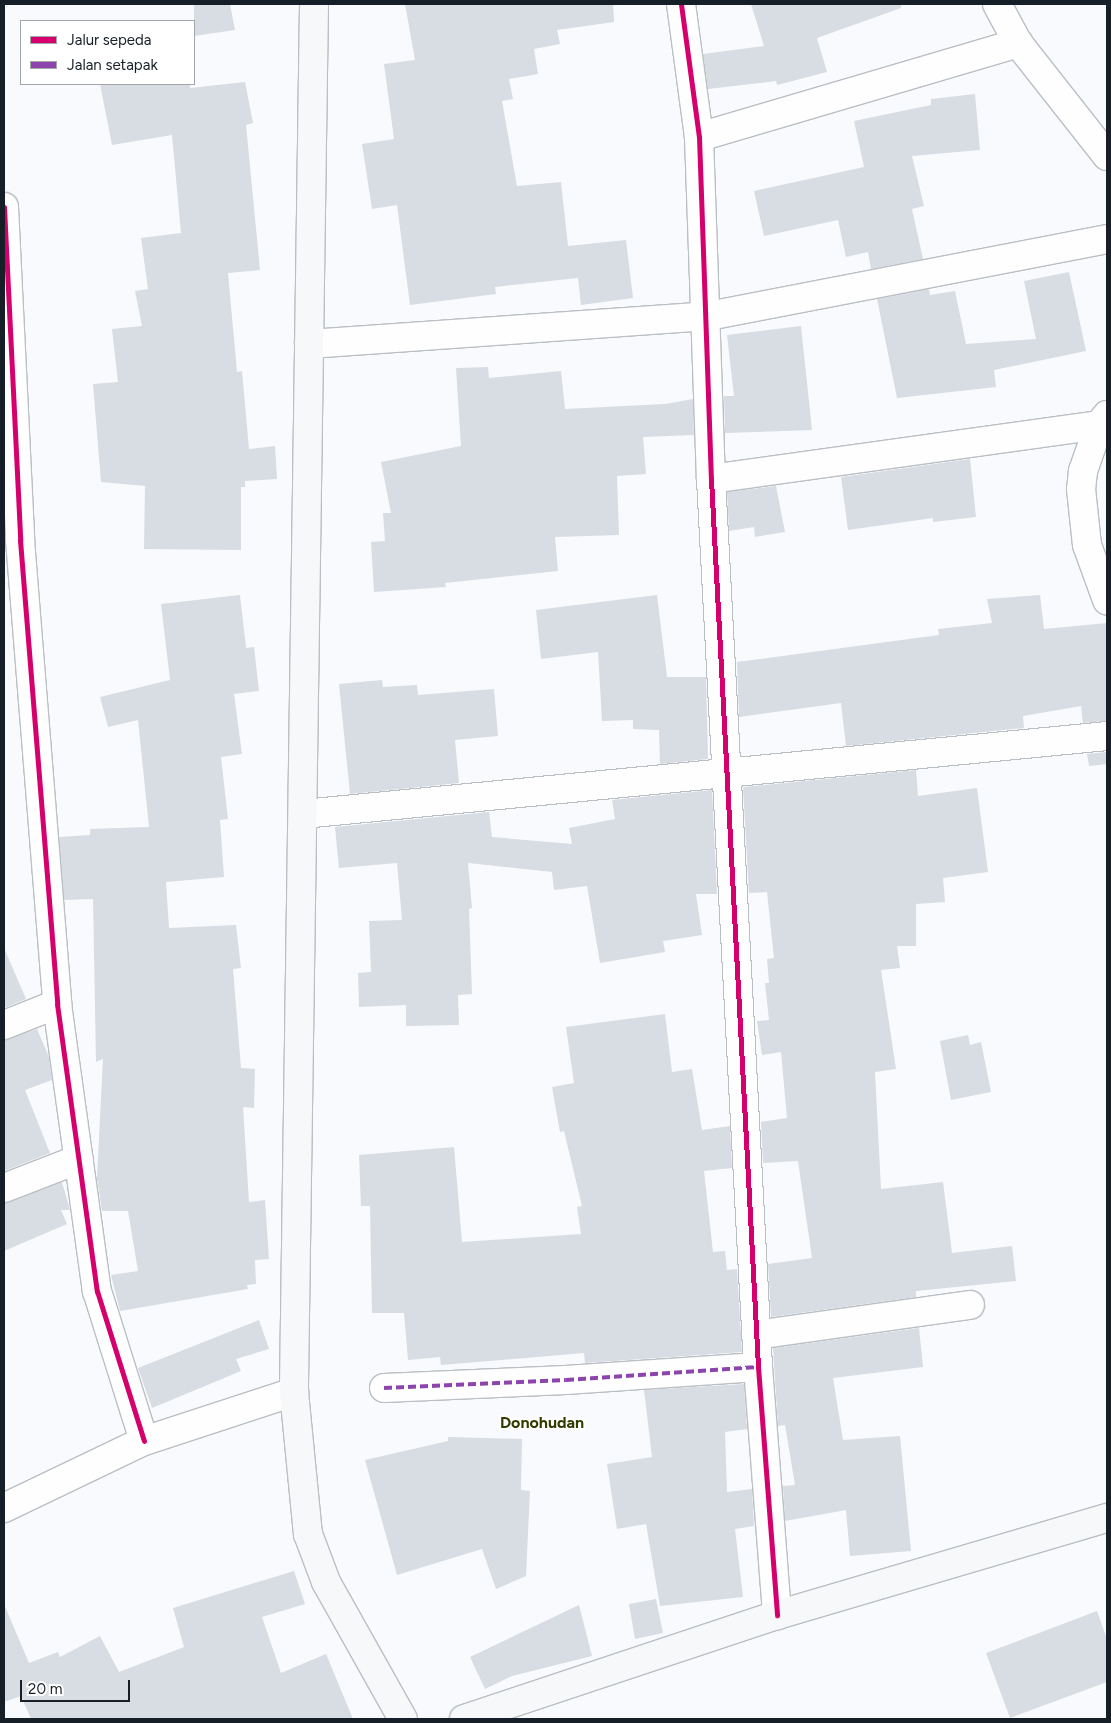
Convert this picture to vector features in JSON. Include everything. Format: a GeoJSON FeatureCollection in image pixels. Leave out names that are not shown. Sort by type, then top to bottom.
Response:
{"type":"FeatureCollection","features":[{"type":"Feature","properties":{"kind":"main road"},"geometry":{"type":"LineString","coordinates":[[314,4],[304,814],[294,1392],[308,1534],[326,1582],[403,1719]]}},
{"type":"Feature","properties":{"kind":"main road"},"geometry":{"type":"LineString","coordinates":[[464,1719],[777,1615],[1107,1518]]}},
{"type":"Feature","properties":{"kind":"street"},"geometry":{"type":"LineString","coordinates":[[681,4],[699,136],[708,316],[711,479],[729,774],[756,1335],[777,1615]]}},
{"type":"Feature","properties":{"kind":"street"},"geometry":{"type":"LineString","coordinates":[[997,4],[1018,43],[1107,156]]}},
{"type":"Feature","properties":{"kind":"street"},"geometry":{"type":"LineString","coordinates":[[699,136],[1018,43]]}},
{"type":"Feature","properties":{"kind":"street"},"geometry":{"type":"LineString","coordinates":[[4,207],[12,543],[58,1004],[96,1290],[144,1441]]}},
{"type":"Feature","properties":{"kind":"street"},"geometry":{"type":"LineString","coordinates":[[309,344],[708,316],[1107,239]]}},
{"type":"Feature","properties":{"kind":"street"},"geometry":{"type":"LineString","coordinates":[[711,479],[1103,420]]}},
{"type":"Feature","properties":{"kind":"street"},"geometry":{"type":"LineString","coordinates":[[1103,420],[1082,471],[1080,489],[1087,544],[1107,600]]}},
{"type":"Feature","properties":{"kind":"street"},"geometry":{"type":"LineString","coordinates":[[304,814],[1107,736]]}},
{"type":"Feature","properties":{"kind":"street"},"geometry":{"type":"LineString","coordinates":[[4,1025],[58,1004]]}},
{"type":"Feature","properties":{"kind":"street"},"geometry":{"type":"LineString","coordinates":[[4,1188],[79,1159]]}},
{"type":"Feature","properties":{"kind":"street"},"geometry":{"type":"LineString","coordinates":[[756,1335],[970,1305]]}},
{"type":"Feature","properties":{"kind":"street"},"geometry":{"type":"LineString","coordinates":[[384,1388],[566,1380],[758,1368]]}},
{"type":"Feature","properties":{"kind":"street"},"geometry":{"type":"LineString","coordinates":[[4,1508],[144,1441],[294,1392]]}},
{"type":"Feature","properties":{"kind":"building"},"geometry":{"type":"Polygon","coordinates":[[[194,4],[230,4],[235,30],[195,36],[194,4]]]}},
{"type":"Feature","properties":{"kind":"building"},"geometry":{"type":"Polygon","coordinates":[[[405,4],[613,4],[614,22],[557,30],[560,44],[534,49],[538,74],[509,79],[513,99],[502,101],[517,186],[561,182],[568,246],[626,240],[633,298],[581,305],[578,278],[495,287],[496,294],[410,305],[397,205],[372,209],[362,144],[394,139],[384,64],[415,60],[405,4]]]}},
{"type":"Feature","properties":{"kind":"building"},"geometry":{"type":"Polygon","coordinates":[[[751,4],[901,4],[901,8],[817,38],[827,72],[777,85],[776,81],[708,89],[703,54],[764,46],[751,4]]]}},
{"type":"Feature","properties":{"kind":"building"},"geometry":{"type":"Polygon","coordinates":[[[245,82],[253,123],[246,125],[260,270],[228,273],[237,372],[242,371],[249,449],[275,446],[277,479],[245,481],[245,487],[241,487],[241,550],[144,549],[145,486],[101,482],[93,384],[118,382],[112,329],[142,326],[135,291],[148,289],[141,238],[181,233],[172,135],[112,145],[100,85],[190,85],[190,88],[245,82]]]}},
{"type":"Feature","properties":{"kind":"building"},"geometry":{"type":"Polygon","coordinates":[[[975,94],[980,150],[912,156],[924,206],[912,209],[923,259],[871,269],[868,252],[846,257],[838,220],[764,236],[754,191],[864,167],[854,121],[931,105],[931,99],[975,94]]]}},
{"type":"Feature","properties":{"kind":"building"},"geometry":{"type":"Polygon","coordinates":[[[1069,272],[1086,351],[994,370],[996,387],[897,398],[877,299],[929,289],[930,295],[955,291],[966,344],[1036,339],[1024,281],[1069,272]]]}},
{"type":"Feature","properties":{"kind":"building"},"geometry":{"type":"Polygon","coordinates":[[[801,326],[812,430],[725,433],[724,396],[734,396],[727,335],[801,326]]]}},
{"type":"Feature","properties":{"kind":"building"},"geometry":{"type":"Polygon","coordinates":[[[488,367],[489,378],[561,371],[565,409],[665,404],[693,399],[694,435],[643,437],[646,474],[617,476],[619,535],[555,537],[558,571],[445,583],[446,587],[374,592],[371,542],[385,541],[383,513],[391,513],[381,462],[461,446],[456,368],[488,367]]]}},
{"type":"Feature","properties":{"kind":"building"},"geometry":{"type":"Polygon","coordinates":[[[970,459],[976,517],[933,522],[933,518],[848,530],[841,477],[970,459]]]}},
{"type":"Feature","properties":{"kind":"building"},"geometry":{"type":"Polygon","coordinates":[[[776,486],[785,532],[755,537],[754,527],[729,531],[727,492],[776,486]]]}},
{"type":"Feature","properties":{"kind":"building"},"geometry":{"type":"Polygon","coordinates":[[[240,595],[246,648],[254,647],[259,691],[234,694],[242,754],[221,757],[228,819],[220,820],[224,877],[166,882],[169,928],[236,925],[241,968],[233,969],[241,1068],[255,1069],[254,1108],[243,1107],[249,1202],[265,1200],[269,1259],[255,1260],[256,1284],[247,1285],[248,1289],[120,1311],[111,1275],[138,1271],[128,1211],[102,1211],[97,1178],[103,1059],[96,1062],[93,899],[64,900],[59,837],[90,835],[90,829],[149,827],[138,720],[108,727],[100,697],[170,680],[161,604],[240,595]]]}},
{"type":"Feature","properties":{"kind":"building"},"geometry":{"type":"Polygon","coordinates":[[[657,595],[667,677],[706,677],[708,759],[660,764],[659,730],[633,729],[633,720],[602,721],[598,652],[541,659],[536,610],[657,595]]]}},
{"type":"Feature","properties":{"kind":"building"},"geometry":{"type":"Polygon","coordinates":[[[1040,595],[1044,629],[1107,623],[1107,721],[1083,723],[1081,706],[1023,716],[1024,728],[846,746],[841,703],[739,717],[737,662],[939,635],[938,629],[992,623],[987,599],[1040,595]]]}},
{"type":"Feature","properties":{"kind":"building"},"geometry":{"type":"Polygon","coordinates":[[[382,680],[383,687],[417,685],[418,695],[494,689],[498,736],[455,740],[459,783],[350,794],[339,684],[382,680]]]}},
{"type":"Feature","properties":{"kind":"building"},"geometry":{"type":"Polygon","coordinates":[[[1107,752],[1107,764],[1089,766],[1087,754],[1107,752]]]}},
{"type":"Feature","properties":{"kind":"building"},"geometry":{"type":"Polygon","coordinates":[[[916,770],[918,796],[977,788],[988,872],[943,878],[945,902],[916,904],[916,946],[897,946],[900,968],[881,970],[896,1069],[875,1072],[881,1189],[943,1182],[952,1253],[1012,1246],[1016,1281],[916,1291],[916,1297],[771,1317],[768,1264],[812,1258],[798,1161],[763,1163],[761,1122],[787,1118],[781,1052],[762,1055],[757,1021],[769,1020],[765,983],[769,983],[767,959],[774,958],[767,892],[749,893],[743,787],[916,770]]]}},
{"type":"Feature","properties":{"kind":"building"},"geometry":{"type":"Polygon","coordinates":[[[712,790],[717,894],[696,894],[702,935],[663,941],[665,952],[600,963],[587,886],[554,890],[552,872],[468,863],[472,908],[469,909],[472,994],[458,995],[459,1025],[406,1026],[406,1005],[359,1007],[358,973],[371,972],[369,921],[402,920],[397,863],[339,868],[335,827],[489,812],[492,837],[572,844],[569,828],[615,819],[612,800],[712,790]]]}},
{"type":"Feature","properties":{"kind":"building"},"geometry":{"type":"Polygon","coordinates":[[[4,948],[26,999],[4,1008],[4,948]]]}},
{"type":"Feature","properties":{"kind":"building"},"geometry":{"type":"Polygon","coordinates":[[[665,1014],[672,1072],[692,1069],[702,1130],[730,1126],[732,1168],[704,1171],[713,1252],[725,1251],[727,1270],[737,1269],[742,1352],[585,1363],[584,1353],[441,1365],[440,1357],[408,1360],[404,1313],[372,1313],[370,1206],[361,1206],[359,1155],[454,1147],[462,1242],[581,1234],[577,1207],[582,1206],[564,1131],[560,1132],[552,1087],[574,1083],[566,1027],[665,1014]]]}},
{"type":"Feature","properties":{"kind":"building"},"geometry":{"type":"Polygon","coordinates":[[[37,1029],[49,1057],[52,1080],[25,1090],[50,1153],[4,1171],[4,1040],[37,1029]]]}},
{"type":"Feature","properties":{"kind":"building"},"geometry":{"type":"Polygon","coordinates":[[[968,1035],[970,1045],[981,1042],[991,1092],[951,1100],[940,1041],[968,1035]]]}},
{"type":"Feature","properties":{"kind":"building"},"geometry":{"type":"Polygon","coordinates":[[[62,1182],[70,1210],[61,1210],[67,1224],[4,1251],[4,1203],[62,1182]]]}},
{"type":"Feature","properties":{"kind":"building"},"geometry":{"type":"Polygon","coordinates":[[[259,1320],[269,1349],[236,1359],[241,1371],[152,1408],[138,1368],[259,1320]]]}},
{"type":"Feature","properties":{"kind":"building"},"geometry":{"type":"Polygon","coordinates":[[[919,1328],[923,1367],[833,1378],[843,1440],[900,1436],[911,1551],[850,1556],[846,1510],[785,1521],[783,1486],[795,1485],[785,1425],[778,1426],[773,1348],[919,1328]]]}},
{"type":"Feature","properties":{"kind":"building"},"geometry":{"type":"Polygon","coordinates":[[[744,1384],[747,1429],[725,1432],[727,1492],[752,1489],[754,1526],[735,1529],[743,1597],[660,1606],[646,1524],[617,1529],[607,1464],[652,1457],[644,1390],[744,1384]]]}},
{"type":"Feature","properties":{"kind":"building"},"geometry":{"type":"Polygon","coordinates":[[[448,1437],[522,1439],[521,1490],[530,1491],[526,1576],[496,1589],[482,1549],[397,1575],[365,1460],[448,1441],[448,1437]]]}},
{"type":"Feature","properties":{"kind":"building"},"geometry":{"type":"Polygon","coordinates":[[[294,1571],[305,1604],[262,1617],[281,1673],[326,1654],[353,1719],[31,1719],[21,1696],[4,1702],[4,1604],[29,1663],[58,1652],[60,1657],[100,1636],[119,1672],[184,1647],[173,1608],[294,1571]]]}},
{"type":"Feature","properties":{"kind":"building"},"geometry":{"type":"Polygon","coordinates":[[[656,1599],[663,1633],[635,1639],[629,1604],[656,1599]]]}},
{"type":"Feature","properties":{"kind":"building"},"geometry":{"type":"Polygon","coordinates":[[[579,1605],[592,1656],[512,1676],[485,1689],[470,1657],[579,1605]]]}},
{"type":"Feature","properties":{"kind":"building"},"geometry":{"type":"Polygon","coordinates":[[[1097,1611],[1107,1639],[1107,1682],[1010,1718],[986,1653],[1097,1611]]]}},
{"type":"Feature","properties":{"kind":"marked path"},"geometry":{"type":"LineString","coordinates":[[384,1388],[566,1380],[758,1367]]}},
{"type":"Feature","properties":{"kind":"cycle path"},"geometry":{"type":"LineString","coordinates":[[681,4],[699,137],[711,479],[758,1367],[777,1615]]}},
{"type":"Feature","properties":{"kind":"cycle path"},"geometry":{"type":"LineString","coordinates":[[4,207],[20,540],[57,1004],[97,1291],[144,1441]]}},
{"type":"Feature","properties":{"kind":"district","name":"Donohudan"},"geometry":{"type":"Point","coordinates":[542,1423]}}]}
